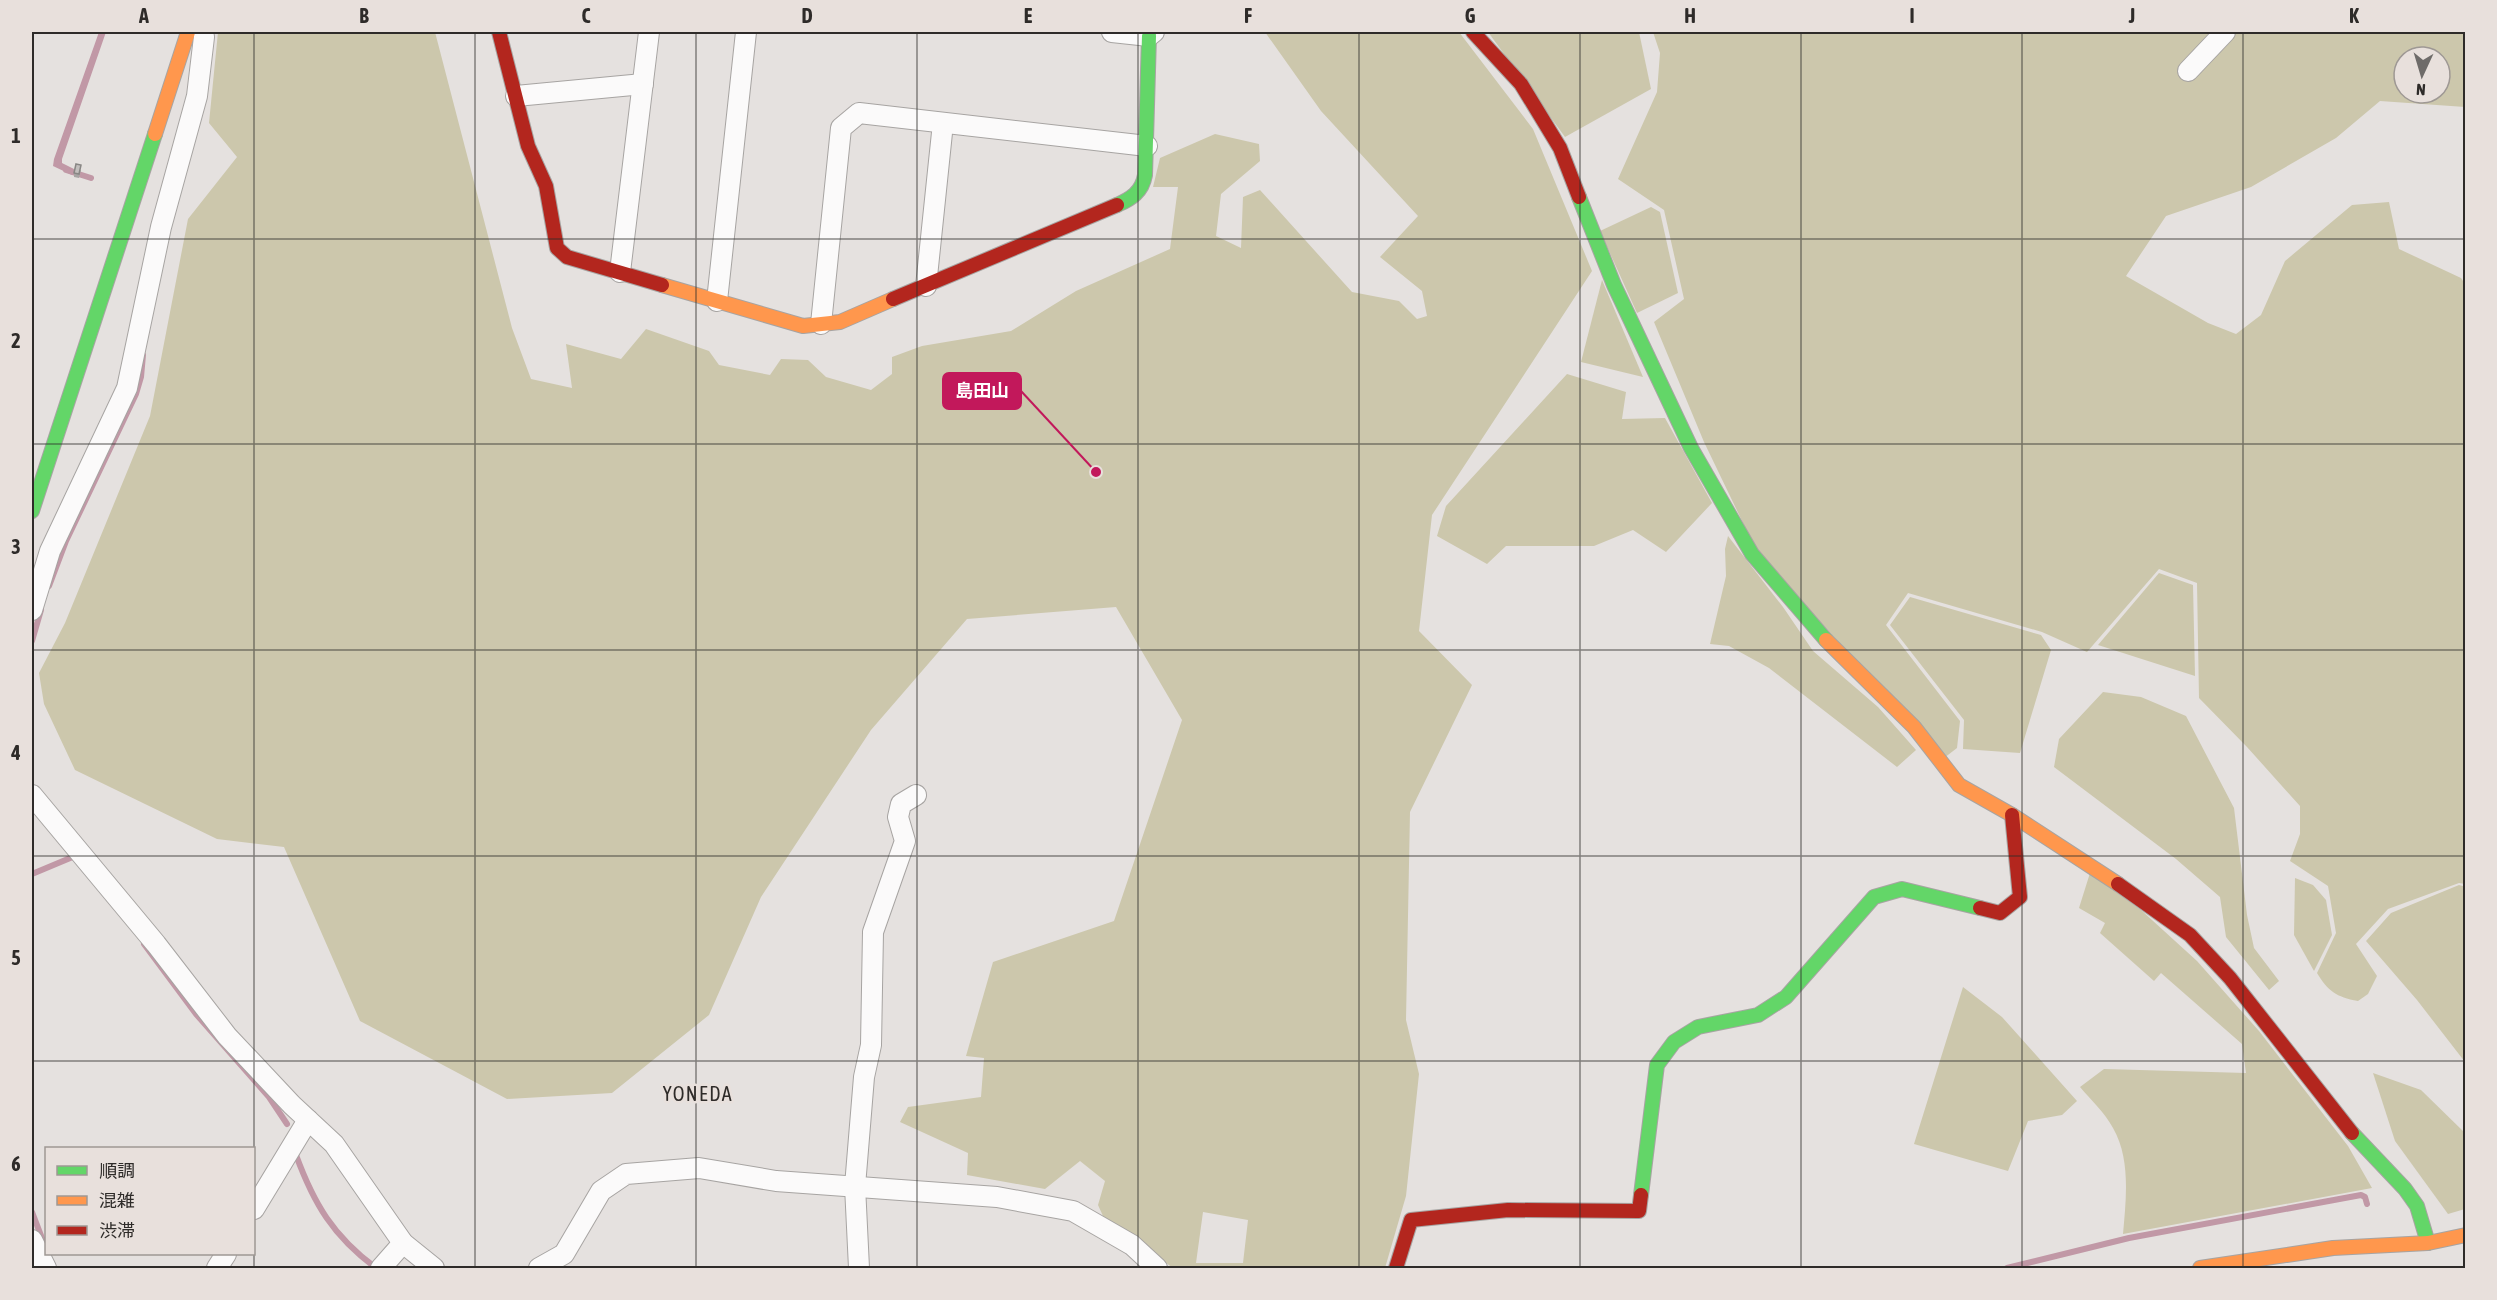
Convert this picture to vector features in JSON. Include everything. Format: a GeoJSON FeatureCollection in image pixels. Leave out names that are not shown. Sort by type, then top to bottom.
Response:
{"type":"FeatureCollection","features":[{"type":"Feature","properties":{"kind":"street"},"geometry":{"type":"LineString","coordinates":[[32,511],[188,32]]}},
{"type":"Feature","properties":{"kind":"street"},"geometry":{"type":"LineString","coordinates":[[32,610],[50,551],[127,388],[158,237],[198,96],[204,37],[202,32]]}},
{"type":"Feature","properties":{"kind":"street"},"geometry":{"type":"LineString","coordinates":[[500,32],[528,146],[546,186],[557,248],[567,257],[803,326],[840,322],[1128,200],[1139,193],[1146,181],[1151,34],[1112,32]]}},
{"type":"Feature","properties":{"kind":"street"},"geometry":{"type":"LineString","coordinates":[[620,272],[649,32]]}},
{"type":"Feature","properties":{"kind":"street"},"geometry":{"type":"LineString","coordinates":[[717,301],[746,32]]}},
{"type":"Feature","properties":{"kind":"street"},"geometry":{"type":"LineString","coordinates":[[1473,32],[1521,84],[1560,148],[1614,285],[1691,448],[1752,554],[1817,631],[1914,727],[1959,785],[2012,815],[2151,906],[2190,935],[2230,978],[2358,1142],[2405,1189],[2417,1206],[2428,1243]]}},
{"type":"Feature","properties":{"kind":"street"},"geometry":{"type":"LineString","coordinates":[[2188,71],[2225,32]]}},
{"type":"Feature","properties":{"kind":"street"},"geometry":{"type":"LineString","coordinates":[[516,96],[643,84]]}},
{"type":"Feature","properties":{"kind":"street"},"geometry":{"type":"LineString","coordinates":[[821,324],[841,128],[859,113],[1147,146]]}},
{"type":"Feature","properties":{"kind":"street"},"geometry":{"type":"LineString","coordinates":[[926,286],[943,123]]}},
{"type":"Feature","properties":{"kind":"street"},"geometry":{"type":"LineString","coordinates":[[32,795],[156,944],[226,1036],[334,1144],[403,1243],[434,1269]]}},
{"type":"Feature","properties":{"kind":"street"},"geometry":{"type":"LineString","coordinates":[[859,1269],[855,1186],[864,1077],[871,1045],[873,932],[905,841],[898,818],[901,804],[916,795]]}},
{"type":"Feature","properties":{"kind":"street"},"geometry":{"type":"LineString","coordinates":[[1396,1269],[1411,1220],[1508,1210],[1638,1211],[1657,1065],[1674,1042],[1698,1026],[1758,1015],[1786,997],[1874,897],[1902,889],[2000,913],[2020,897],[2012,815]]}},
{"type":"Feature","properties":{"kind":"street"},"geometry":{"type":"LineString","coordinates":[[255,1207],[309,1120]]}},
{"type":"Feature","properties":{"kind":"street"},"geometry":{"type":"LineString","coordinates":[[539,1269],[564,1254],[601,1191],[626,1174],[699,1168],[776,1181],[997,1197],[1073,1211],[1132,1245],[1157,1269]]}},
{"type":"Feature","properties":{"kind":"street"},"geometry":{"type":"LineString","coordinates":[[2200,1269],[2333,1248],[2428,1243],[2466,1235]]}},
{"type":"Feature","properties":{"kind":"street"},"geometry":{"type":"LineString","coordinates":[[32,1240],[46,1269]]}},
{"type":"Feature","properties":{"kind":"street"},"geometry":{"type":"LineString","coordinates":[[382,1268],[403,1243]]}},
{"type":"Feature","properties":{"kind":"street"},"geometry":{"type":"LineString","coordinates":[[217,1269],[225,1255]]}},
{"type":"Feature","properties":{"kind":"shaded area"},"geometry":{"type":"Polygon","coordinates":[[[99,32],[106,32],[62,159],[62,163],[74,169],[72,175],[53,166],[54,159],[99,32]]]}},
{"type":"Feature","properties":{"kind":"shaded area"},"geometry":{"type":"Polygon","coordinates":[[[218,32],[435,32],[512,328],[531,379],[572,388],[566,344],[621,359],[646,329],[709,351],[719,365],[770,375],[781,359],[808,360],[826,377],[871,390],[892,374],[892,357],[922,346],[1011,331],[1076,291],[1170,249],[1178,187],[1153,187],[1160,158],[1215,134],[1259,144],[1260,161],[1221,194],[1216,236],[1241,248],[1243,197],[1260,190],[1352,292],[1399,301],[1417,319],[1427,316],[1422,291],[1380,257],[1418,216],[1321,111],[1265,32],[1459,32],[1533,129],[1592,271],[1432,515],[1419,631],[1472,685],[1410,812],[1406,1020],[1419,1074],[1406,1196],[1385,1268],[1173,1268],[1103,1216],[1098,1205],[1105,1181],[1080,1161],[1045,1189],[967,1175],[968,1153],[900,1122],[908,1107],[981,1097],[984,1058],[966,1056],[993,962],[1114,921],[1182,720],[1116,607],[967,619],[871,730],[761,897],[709,1015],[612,1093],[507,1099],[360,1021],[284,847],[217,839],[75,770],[44,704],[39,673],[65,623],[150,416],[188,219],[237,157],[209,123],[218,32]],[[1203,1212],[1196,1263],[1243,1263],[1248,1220],[1203,1212]]]}},
{"type":"Feature","properties":{"kind":"shaded area"},"geometry":{"type":"Polygon","coordinates":[[[1488,32],[1639,32],[1651,89],[1565,137],[1488,32]]]}},
{"type":"Feature","properties":{"kind":"shaded area"},"geometry":{"type":"Polygon","coordinates":[[[1653,32],[2465,32],[2465,107],[2437,105],[2452,105],[2452,45],[2392,45],[2392,102],[2380,101],[2336,138],[2251,187],[2166,216],[2126,276],[2208,323],[2236,334],[2261,315],[2285,261],[2352,205],[2389,202],[2399,249],[2461,278],[2465,284],[2465,884],[2459,883],[2388,909],[2356,944],[2377,976],[2368,994],[2358,1001],[2338,995],[2329,989],[2317,973],[2336,933],[2328,886],[2290,861],[2300,834],[2300,806],[2199,698],[2197,583],[2159,569],[2087,652],[2042,632],[1908,593],[1886,625],[1960,721],[1957,748],[1944,758],[1757,552],[1704,442],[1654,322],[1684,299],[1664,210],[1618,179],[1657,92],[1660,53],[1653,32]]]}},
{"type":"Feature","properties":{"kind":"shaded area"},"geometry":{"type":"Polygon","coordinates":[[[1651,207],[1660,212],[1678,293],[1637,313],[1600,231],[1651,207]]]}},
{"type":"Feature","properties":{"kind":"shaded area"},"geometry":{"type":"Polygon","coordinates":[[[1602,280],[1643,377],[1581,362],[1602,280]]]}},
{"type":"Feature","properties":{"kind":"shaded area"},"geometry":{"type":"Polygon","coordinates":[[[1567,374],[1626,392],[1622,419],[1665,418],[1712,503],[1666,552],[1633,530],[1594,546],[1506,546],[1487,564],[1437,536],[1446,506],[1567,374]]]}},
{"type":"Feature","properties":{"kind":"shaded area"},"geometry":{"type":"Polygon","coordinates":[[[1728,536],[1783,607],[1813,651],[1878,707],[1916,750],[1897,767],[1769,668],[1729,646],[1710,644],[1726,576],[1725,549],[1728,536]]]}},
{"type":"Feature","properties":{"kind":"shaded area"},"geometry":{"type":"Polygon","coordinates":[[[2159,573],[2193,585],[2195,676],[2098,645],[2159,573]]]}},
{"type":"Feature","properties":{"kind":"shaded area"},"geometry":{"type":"Polygon","coordinates":[[[1910,597],[2041,635],[2051,650],[2020,753],[1963,749],[1964,720],[1890,625],[1910,597]]]}},
{"type":"Feature","properties":{"kind":"shaded area"},"geometry":{"type":"Polygon","coordinates":[[[2103,692],[2141,697],[2186,716],[2234,808],[2247,915],[2254,948],[2279,981],[2269,990],[2226,937],[2220,897],[2176,859],[2054,767],[2059,739],[2103,692]]]}},
{"type":"Feature","properties":{"kind":"shaded area"},"geometry":{"type":"Polygon","coordinates":[[[2090,873],[2141,910],[2197,961],[2259,1031],[2348,1146],[2372,1188],[2123,1234],[2126,1180],[2123,1153],[2110,1122],[2080,1087],[2104,1069],[2246,1073],[2242,1044],[2161,973],[2154,981],[2100,933],[2105,923],[2079,908],[2090,873]]]}},
{"type":"Feature","properties":{"kind":"shaded area"},"geometry":{"type":"Polygon","coordinates":[[[2295,878],[2313,885],[2326,900],[2332,935],[2314,971],[2294,935],[2295,878]]]}},
{"type":"Feature","properties":{"kind":"shaded area"},"geometry":{"type":"Polygon","coordinates":[[[2459,885],[2466,887],[2465,1062],[2417,1000],[2366,941],[2391,913],[2459,885]]]}},
{"type":"Feature","properties":{"kind":"shaded area"},"geometry":{"type":"Polygon","coordinates":[[[1963,987],[2002,1017],[2077,1101],[2062,1115],[2028,1121],[2008,1171],[1914,1144],[1963,987]]]}},
{"type":"Feature","properties":{"kind":"shaded area"},"geometry":{"type":"Polygon","coordinates":[[[2373,1073],[2421,1090],[2465,1133],[2465,1209],[2448,1214],[2395,1141],[2373,1073]]]}},
{"type":"Feature","properties":{"kind":"building"},"geometry":{"type":"Polygon","coordinates":[[[76,164],[81,165],[79,174],[74,173],[76,164]]]}},
{"type":"Feature","properties":{"kind":"waterway"},"geometry":{"type":"LineString","coordinates":[[66,170],[91,178]]}},
{"type":"Feature","properties":{"kind":"waterway"},"geometry":{"type":"LineString","coordinates":[[49,586],[66,541],[136,394],[141,377],[143,355]]}},
{"type":"Feature","properties":{"kind":"waterway"},"geometry":{"type":"LineString","coordinates":[[32,641],[41,610]]}},
{"type":"Feature","properties":{"kind":"waterway"},"geometry":{"type":"LineString","coordinates":[[32,874],[75,856]]}},
{"type":"Feature","properties":{"kind":"waterway"},"geometry":{"type":"LineString","coordinates":[[144,944],[196,1014],[269,1097],[287,1124]]}},
{"type":"Feature","properties":{"kind":"waterway"},"geometry":{"type":"LineString","coordinates":[[296,1155],[310,1189],[327,1218],[348,1244],[376,1268]]}},
{"type":"Feature","properties":{"kind":"waterway"},"geometry":{"type":"LineString","coordinates":[[2007,1268],[2129,1238],[2361,1195],[2365,1197],[2367,1204]]}},
{"type":"Feature","properties":{"kind":"waterway"},"geometry":{"type":"LineString","coordinates":[[32,1212],[45,1246]]}},
{"type":"Feature","properties":{"kind":"traffic: fast"},"geometry":{"type":"LineString","coordinates":[[1117,205],[1135,194],[1144,181],[1149,36]]}},
{"type":"Feature","properties":{"kind":"traffic: fast"},"geometry":{"type":"LineString","coordinates":[[32,511],[155,134]]}},
{"type":"Feature","properties":{"kind":"traffic: fast"},"geometry":{"type":"LineString","coordinates":[[1579,197],[1614,285],[1691,448],[1752,554],[1826,640]]}},
{"type":"Feature","properties":{"kind":"traffic: fast"},"geometry":{"type":"LineString","coordinates":[[1641,1195],[1657,1065],[1674,1042],[1698,1027],[1758,1015],[1786,997],[1874,897],[1902,889],[1980,908]]}},
{"type":"Feature","properties":{"kind":"traffic: fast"},"geometry":{"type":"LineString","coordinates":[[2352,1133],[2405,1189],[2417,1206],[2428,1243]]}},
{"type":"Feature","properties":{"kind":"traffic: slow"},"geometry":{"type":"LineString","coordinates":[[155,134],[188,32]]}},
{"type":"Feature","properties":{"kind":"traffic: slow"},"geometry":{"type":"LineString","coordinates":[[662,285],[803,326],[840,322],[893,299]]}},
{"type":"Feature","properties":{"kind":"traffic: slow"},"geometry":{"type":"LineString","coordinates":[[1826,640],[1914,727],[1959,785],[2012,815],[2118,884]]}},
{"type":"Feature","properties":{"kind":"traffic: slow"},"geometry":{"type":"LineString","coordinates":[[2200,1268],[2333,1248],[2428,1243],[2466,1235]]}},
{"type":"Feature","properties":{"kind":"traffic: jam"},"geometry":{"type":"LineString","coordinates":[[499,32],[528,146],[546,186],[557,248],[567,257],[662,285]]}},
{"type":"Feature","properties":{"kind":"traffic: jam"},"geometry":{"type":"LineString","coordinates":[[1473,32],[1521,84],[1560,148],[1579,197]]}},
{"type":"Feature","properties":{"kind":"traffic: jam"},"geometry":{"type":"LineString","coordinates":[[893,299],[1117,205]]}},
{"type":"Feature","properties":{"kind":"traffic: jam"},"geometry":{"type":"LineString","coordinates":[[1980,908],[2000,913],[2020,897],[2012,815]]}},
{"type":"Feature","properties":{"kind":"traffic: jam"},"geometry":{"type":"LineString","coordinates":[[2118,884],[2190,935],[2230,978],[2352,1133]]}},
{"type":"Feature","properties":{"kind":"traffic: jam"},"geometry":{"type":"LineString","coordinates":[[1396,1268],[1411,1220],[1508,1210],[1639,1211],[1641,1195]]}},
{"type":"Feature","properties":{"kind":"place","name":"島田山"},"geometry":{"type":"Point","coordinates":[1096,472]}},
{"type":"Feature","properties":{"kind":"district","name":"YONEDA"},"geometry":{"type":"Point","coordinates":[698,1093]}}]}
